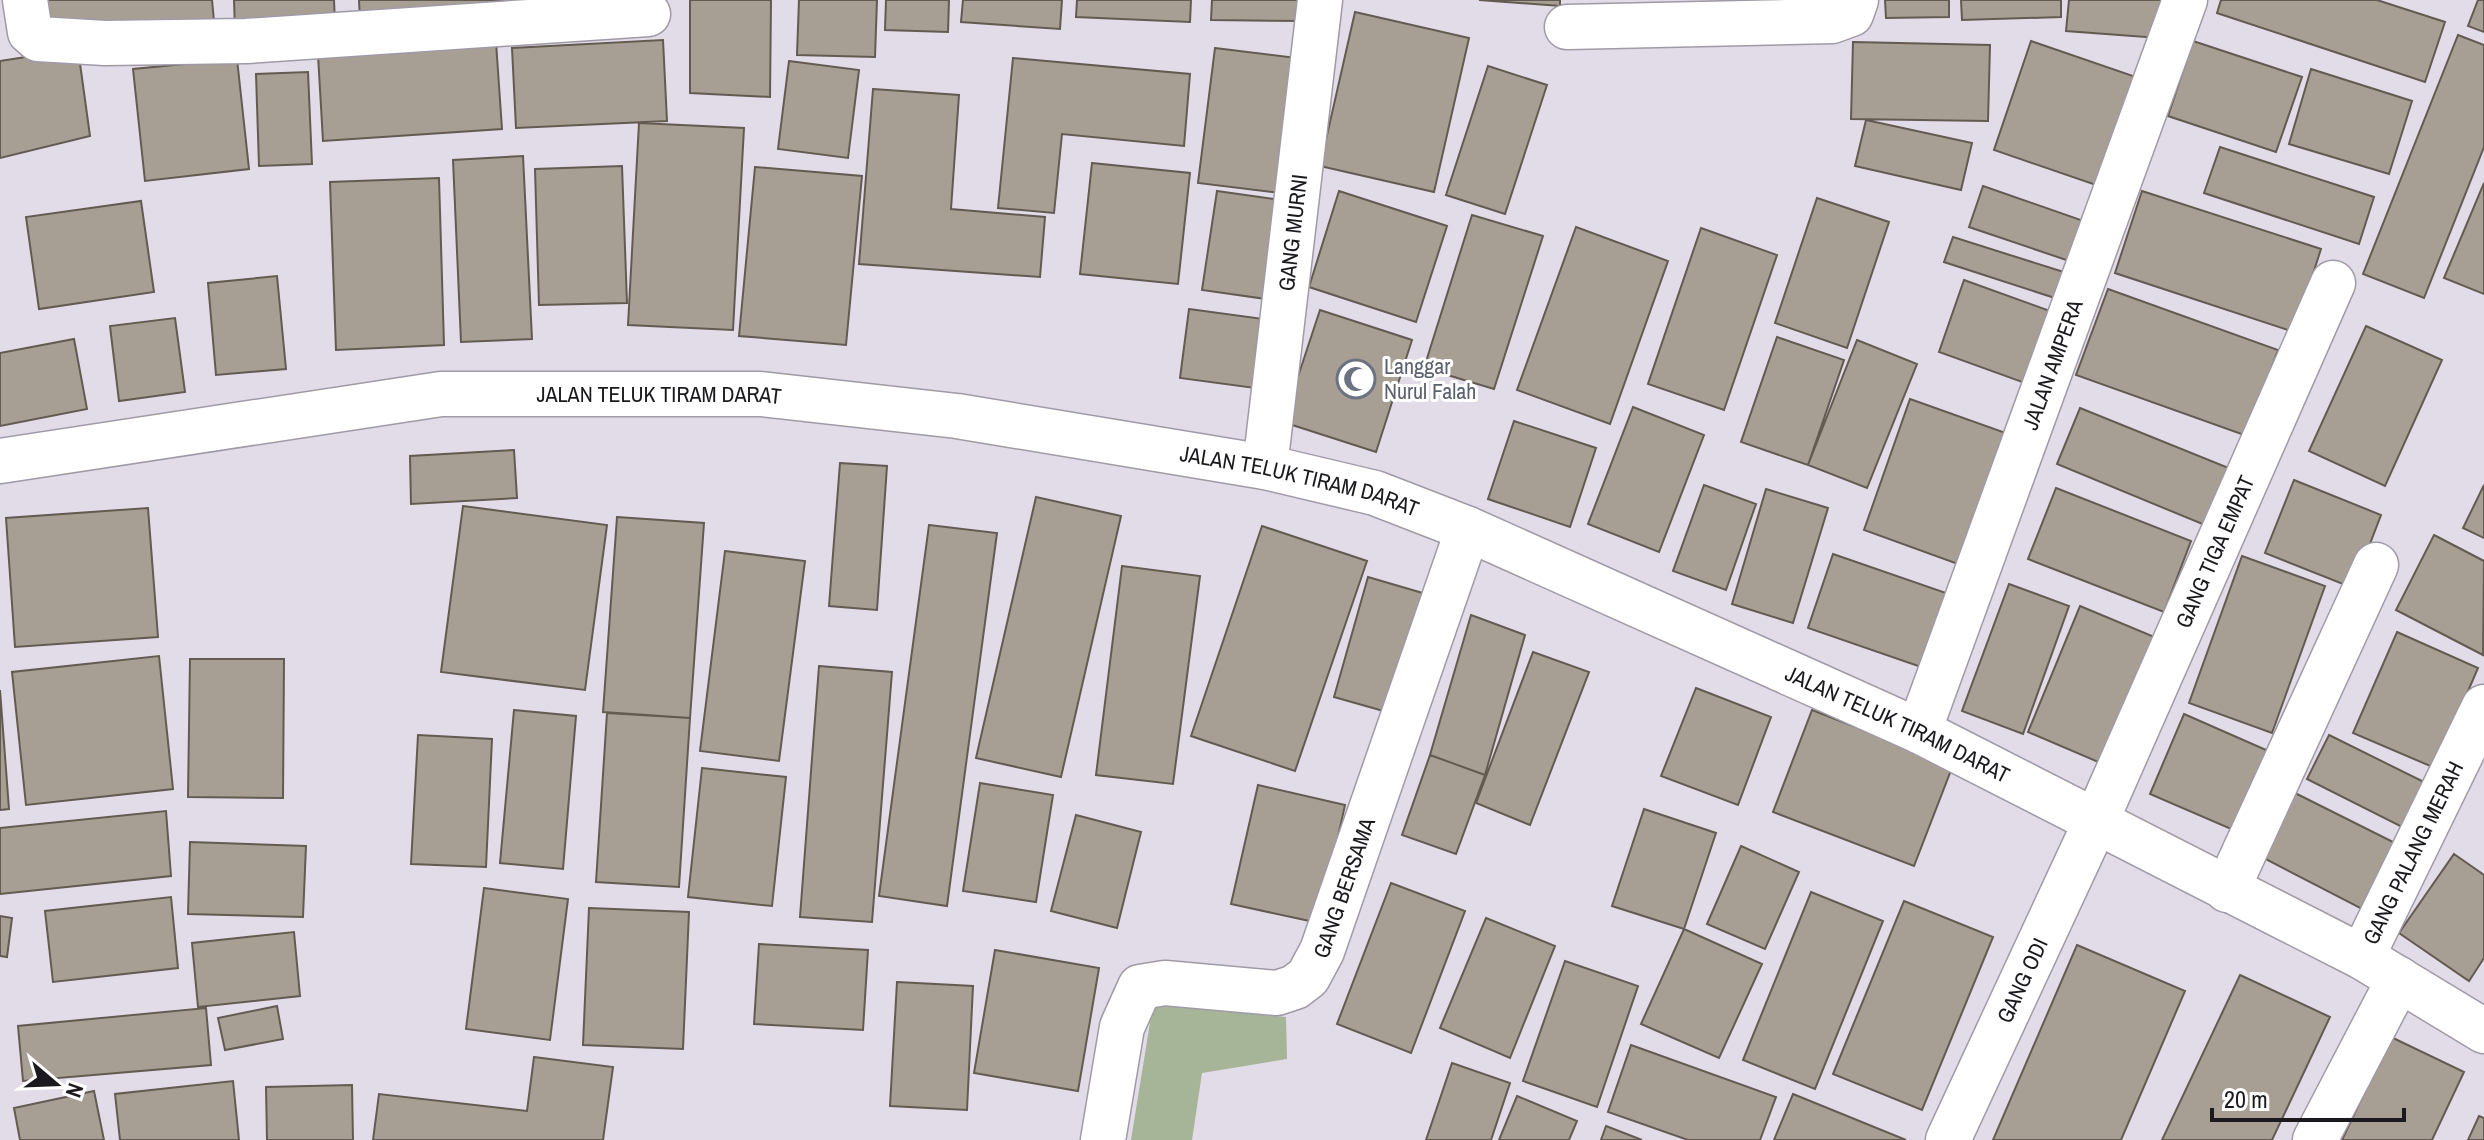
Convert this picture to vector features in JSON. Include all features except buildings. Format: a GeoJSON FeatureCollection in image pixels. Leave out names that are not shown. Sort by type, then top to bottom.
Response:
{"type":"FeatureCollection","features":[{"type":"Feature","properties":{"kind":"street"},"geometry":{"type":"LineString","coordinates":[[25,0],[30,32],[38,39],[105,43],[246,41],[648,14]]}},
{"type":"Feature","properties":{"kind":"street","name":"GANG MURNI"},"geometry":{"type":"LineString","coordinates":[[1265,467],[1320,0]]}},
{"type":"Feature","properties":{"kind":"street"},"geometry":{"type":"LineString","coordinates":[[1567,27],[1684,13],[1841,20],[1851,14],[1856,0]]}},
{"type":"Feature","properties":{"kind":"street","name":"JALAN AMPERA"},"geometry":{"type":"LineString","coordinates":[[1919,731],[2185,0]]}},
{"type":"Feature","properties":{"kind":"street","name":"GANG TIGA EMPAT"},"geometry":{"type":"LineString","coordinates":[[2097,819],[2333,283]]}},
{"type":"Feature","properties":{"kind":"street","name":"JALAN TELUK TIRAM DARAT"},"geometry":{"type":"LineString","coordinates":[[0,461],[441,394],[761,394],[957,416],[1265,467],[1375,493],[1468,529],[1919,731],[2097,819],[2227,890],[2362,957],[2484,1031]]}},
{"type":"Feature","properties":{"kind":"street","name":"GANG BERSAMA"},"geometry":{"type":"LineString","coordinates":[[1103,1140],[1122,1027],[1140,987],[1165,983],[1277,993],[1295,987],[1308,977],[1322,951],[1468,529]]}},
{"type":"Feature","properties":{"kind":"street"},"geometry":{"type":"LineString","coordinates":[[2227,890],[2376,565]]}},
{"type":"Feature","properties":{"kind":"street","name":"GANG PALANG MERAH"},"geometry":{"type":"LineString","coordinates":[[2362,957],[2484,707]]}},
{"type":"Feature","properties":{"kind":"street","name":"GANG ODI"},"geometry":{"type":"LineString","coordinates":[[1948,1140],[2097,819]]}},
{"type":"Feature","properties":{"kind":"street"},"geometry":{"type":"LineString","coordinates":[[2315,1140],[2399,979]]}},
{"type":"Feature","properties":{"kind":"green space"},"geometry":{"type":"Polygon","coordinates":[[[1153,1004],[1286,1017],[1287,1059],[1202,1073],[1192,1140],[1131,1140],[1153,1004]]]}},
{"type":"Feature","properties":{"kind":"place","name":"Langgar Nurul Falah"},"geometry":{"type":"Point","coordinates":[1356,379]}}]}
